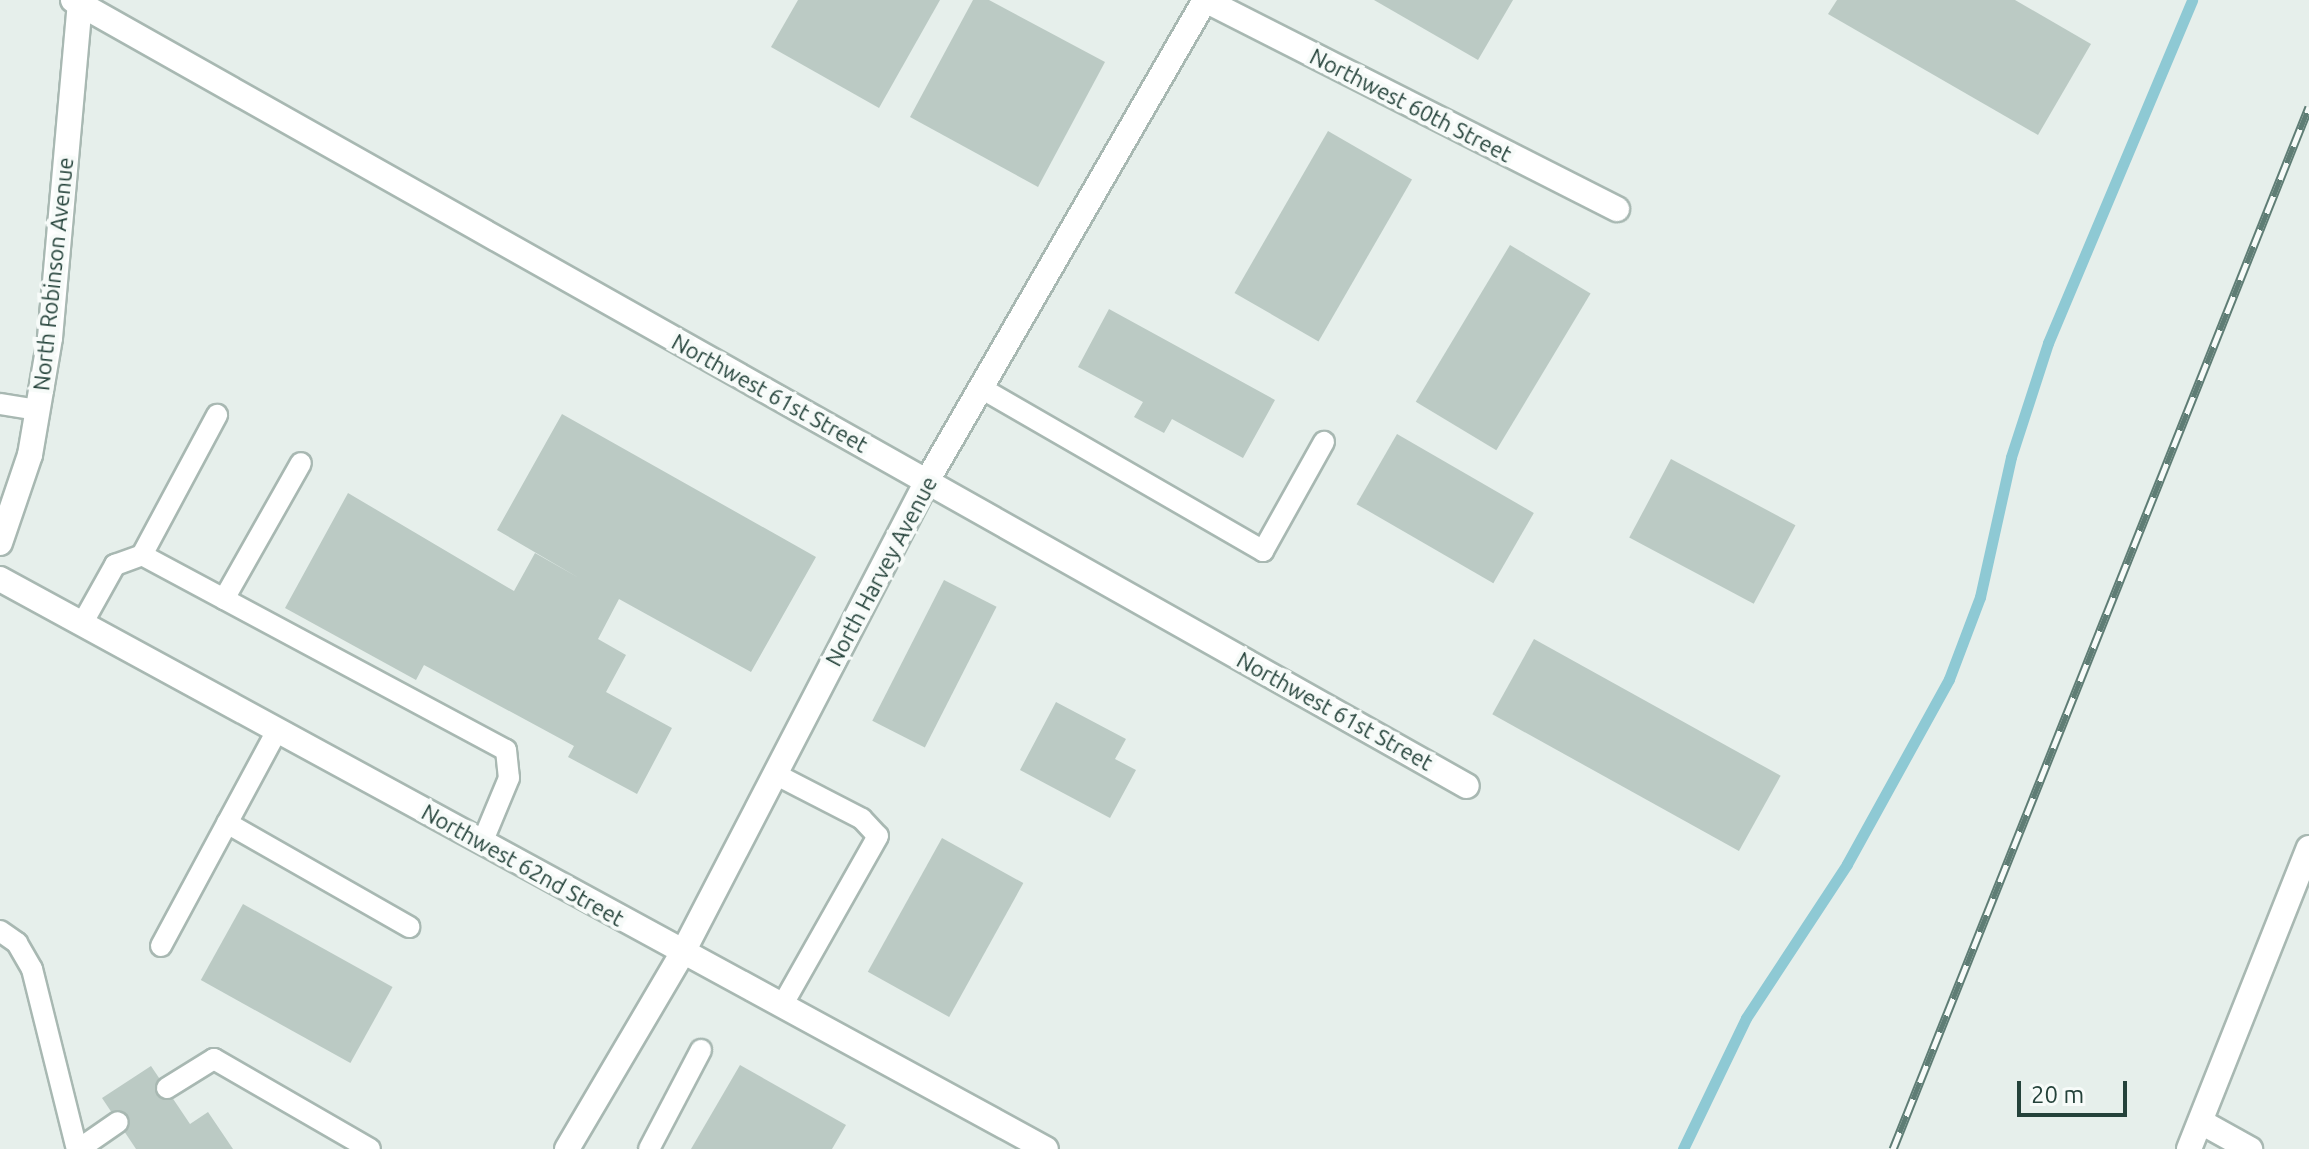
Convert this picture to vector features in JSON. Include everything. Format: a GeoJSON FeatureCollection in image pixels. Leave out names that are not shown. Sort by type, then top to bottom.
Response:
{"type":"FeatureCollection","features":[{"type":"Feature","properties":{"kind":"street","name":"Northwest 60th Street"},"geometry":{"type":"LineString","coordinates":[[1205,0],[1617,209]]}},
{"type":"Feature","properties":{"kind":"street","name":"North Harvey Avenue"},"geometry":{"type":"LineString","coordinates":[[572,1147],[683,952],[927,481],[1205,0]]}},
{"type":"Feature","properties":{"kind":"street","name":"North Robinson Avenue"},"geometry":{"type":"LineString","coordinates":[[0,543],[38,410],[77,1]]}},
{"type":"Feature","properties":{"kind":"street","name":"Northwest 61st Street"},"geometry":{"type":"LineString","coordinates":[[77,1],[1467,786]]}},
{"type":"Feature","properties":{"kind":"street","name":"Northwest 62nd Street"},"geometry":{"type":"LineString","coordinates":[[0,579],[1046,1149]]}},
{"type":"Feature","properties":{"kind":"street"},"geometry":{"type":"LineString","coordinates":[[2189,1149],[2203,1123],[2309,848]]}},
{"type":"Feature","properties":{"kind":"street"},"geometry":{"type":"LineString","coordinates":[[2203,1123],[2250,1149]]}},
{"type":"Feature","properties":{"kind":"lane"},"geometry":{"type":"LineString","coordinates":[[981,388],[1263,551],[1324,442]]}},
{"type":"Feature","properties":{"kind":"lane"},"geometry":{"type":"LineString","coordinates":[[0,404],[38,410]]}},
{"type":"Feature","properties":{"kind":"lane"},"geometry":{"type":"LineString","coordinates":[[82,624],[115,565],[142,555],[217,415]]}},
{"type":"Feature","properties":{"kind":"lane"},"geometry":{"type":"LineString","coordinates":[[224,599],[301,463]]}},
{"type":"Feature","properties":{"kind":"lane"},"geometry":{"type":"LineString","coordinates":[[142,555],[506,750],[509,778],[482,843]]}},
{"type":"Feature","properties":{"kind":"lane"},"geometry":{"type":"LineString","coordinates":[[161,946],[277,731]]}},
{"type":"Feature","properties":{"kind":"lane"},"geometry":{"type":"LineString","coordinates":[[775,774],[862,819],[878,836],[782,1006]]}},
{"type":"Feature","properties":{"kind":"lane"},"geometry":{"type":"LineString","coordinates":[[227,823],[409,927]]}},
{"type":"Feature","properties":{"kind":"lane"},"geometry":{"type":"LineString","coordinates":[[0,931],[17,943],[32,969],[78,1149],[118,1122]]}},
{"type":"Feature","properties":{"kind":"lane"},"geometry":{"type":"LineString","coordinates":[[649,1149],[701,1050]]}},
{"type":"Feature","properties":{"kind":"lane"},"geometry":{"type":"LineString","coordinates":[[167,1088],[214,1059],[370,1149]]}},
{"type":"Feature","properties":{"kind":"building"},"geometry":{"type":"Polygon","coordinates":[[[798,0],[940,0],[879,108],[771,47],[798,0]]]}},
{"type":"Feature","properties":{"kind":"building"},"geometry":{"type":"Polygon","coordinates":[[[973,0],[989,0],[1105,62],[1038,187],[910,117],[973,0]]]}},
{"type":"Feature","properties":{"kind":"building"},"geometry":{"type":"Polygon","coordinates":[[[1374,0],[1513,0],[1478,60],[1374,0]]]}},
{"type":"Feature","properties":{"kind":"building"},"geometry":{"type":"Polygon","coordinates":[[[1837,0],[2015,0],[2091,44],[2038,135],[1828,14],[1837,0]]]}},
{"type":"Feature","properties":{"kind":"building"},"geometry":{"type":"Polygon","coordinates":[[[1328,131],[1412,180],[1319,341],[1234,293],[1328,131]]]}},
{"type":"Feature","properties":{"kind":"building"},"geometry":{"type":"Polygon","coordinates":[[[1510,245],[1591,293],[1496,450],[1416,402],[1510,245]]]}},
{"type":"Feature","properties":{"kind":"building"},"geometry":{"type":"Polygon","coordinates":[[[1109,309],[1275,400],[1243,458],[1172,419],[1164,433],[1134,417],[1143,402],[1078,367],[1109,309]]]}},
{"type":"Feature","properties":{"kind":"building"},"geometry":{"type":"Polygon","coordinates":[[[562,414],[816,557],[751,672],[619,599],[598,639],[626,655],[606,692],[672,728],[637,794],[568,757],[574,746],[424,665],[416,680],[285,608],[348,493],[514,591],[535,553],[579,578],[497,530],[562,414]]]}},
{"type":"Feature","properties":{"kind":"building"},"geometry":{"type":"Polygon","coordinates":[[[1397,434],[1534,513],[1493,583],[1356,504],[1397,434]]]}},
{"type":"Feature","properties":{"kind":"building"},"geometry":{"type":"Polygon","coordinates":[[[1671,459],[1795,525],[1754,604],[1629,538],[1671,459]]]}},
{"type":"Feature","properties":{"kind":"building"},"geometry":{"type":"Polygon","coordinates":[[[944,580],[997,607],[925,748],[872,721],[944,580]]]}},
{"type":"Feature","properties":{"kind":"building"},"geometry":{"type":"Polygon","coordinates":[[[1534,639],[1781,776],[1739,851],[1492,714],[1534,639]]]}},
{"type":"Feature","properties":{"kind":"building"},"geometry":{"type":"Polygon","coordinates":[[[1056,702],[1126,739],[1115,759],[1136,770],[1110,818],[1020,770],[1056,702]]]}},
{"type":"Feature","properties":{"kind":"building"},"geometry":{"type":"Polygon","coordinates":[[[942,838],[1023,883],[949,1017],[868,972],[942,838]]]}},
{"type":"Feature","properties":{"kind":"building"},"geometry":{"type":"Polygon","coordinates":[[[243,904],[393,987],[350,1063],[201,980],[243,904]]]}},
{"type":"Feature","properties":{"kind":"building"},"geometry":{"type":"Polygon","coordinates":[[[740,1065],[846,1125],[832,1149],[691,1149],[740,1065]]]}},
{"type":"Feature","properties":{"kind":"building"},"geometry":{"type":"Polygon","coordinates":[[[151,1066],[190,1124],[208,1112],[233,1149],[136,1149],[102,1098],[151,1066]]]}},
{"type":"Feature","properties":{"kind":"waterway"},"geometry":{"type":"LineString","coordinates":[[1683,1149],[1746,1018],[1847,864],[1949,679],[1980,597],[2011,457],[2048,343],[2192,0]]}},
{"type":"Feature","properties":{"kind":"railway"},"geometry":{"type":"LineString","coordinates":[[1893,1149],[2309,107]]}}]}
